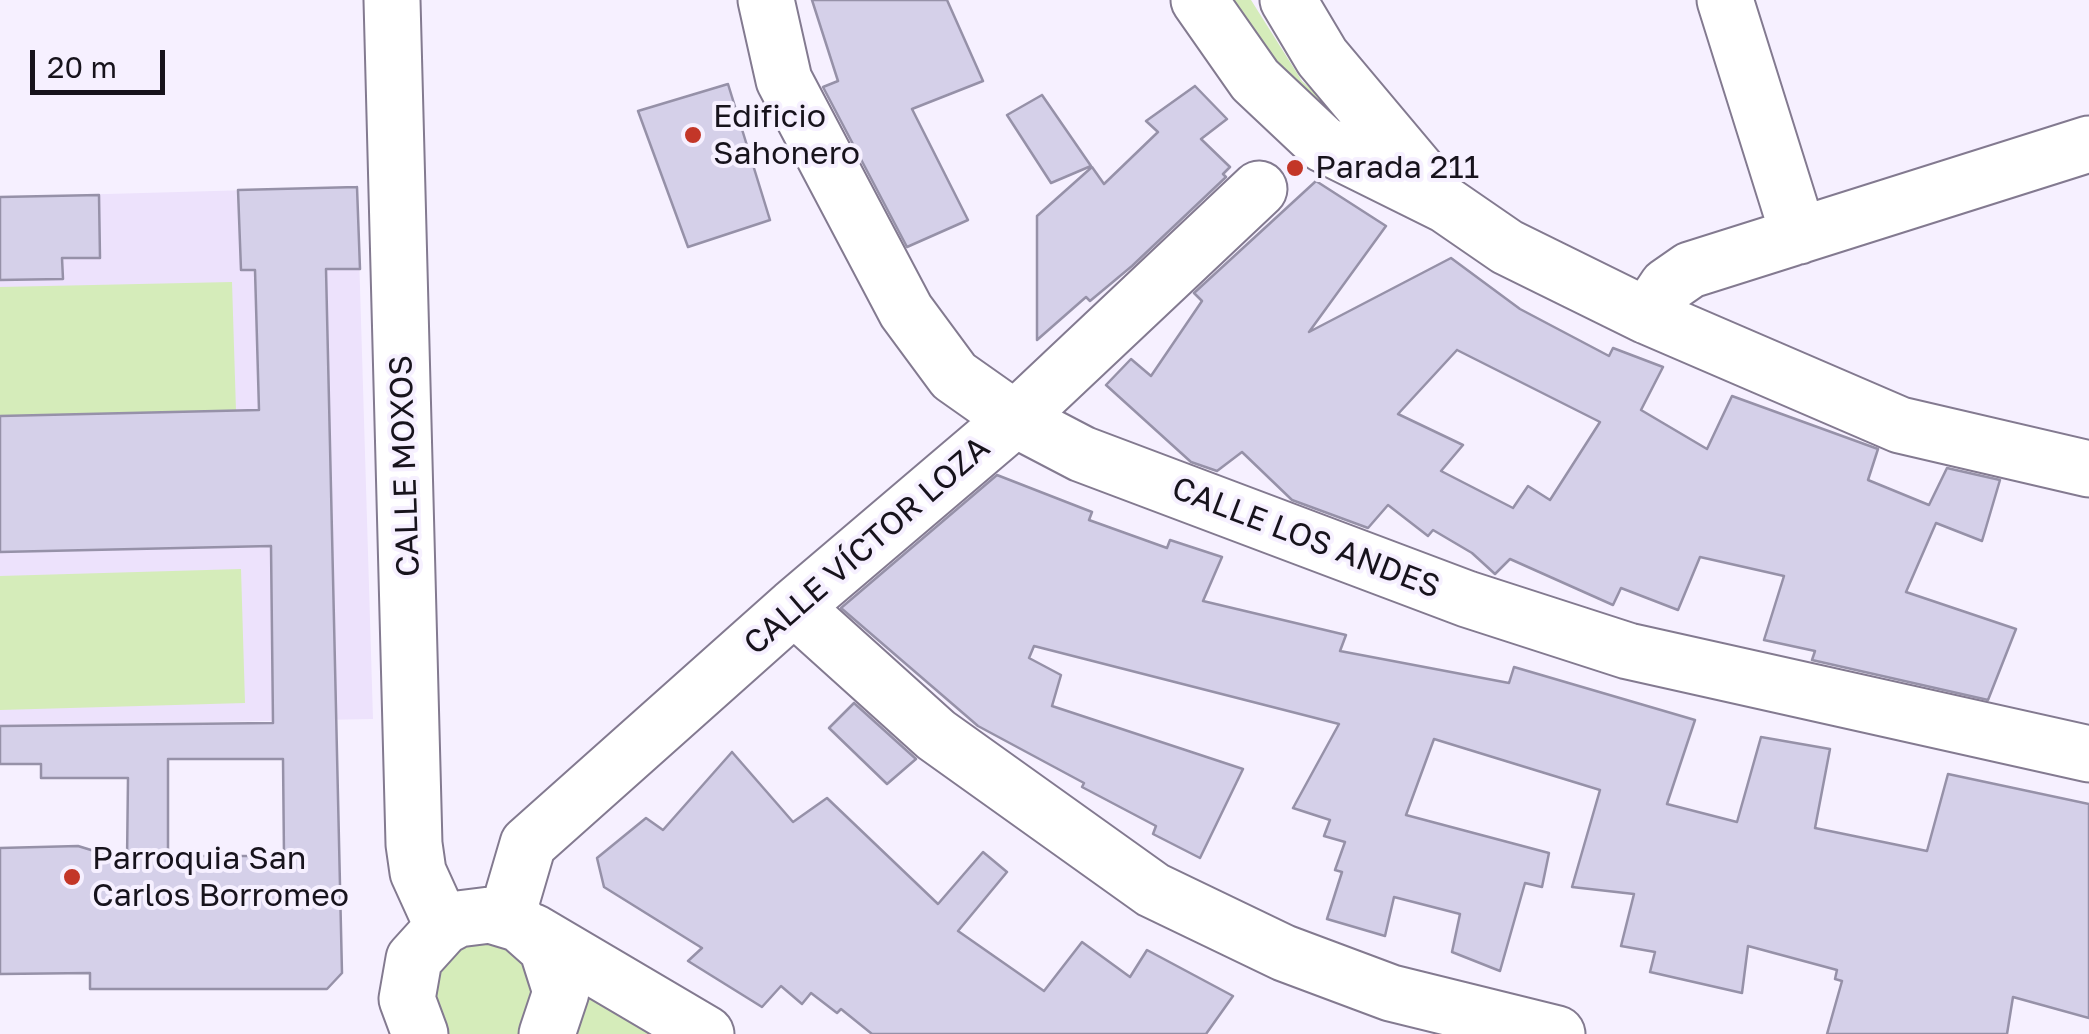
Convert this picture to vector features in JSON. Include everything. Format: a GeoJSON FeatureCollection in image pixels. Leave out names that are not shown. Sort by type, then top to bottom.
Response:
{"type":"FeatureCollection","features":[{"type":"Feature","properties":{"kind":"street","name":"CALLE MOXOS"},"geometry":{"type":"LineString","coordinates":[[392,0],[414,844],[422,885],[443,927]]}},
{"type":"Feature","properties":{"kind":"street","name":"CALLE LOS ANDES"},"geometry":{"type":"LineString","coordinates":[[766,0],[784,80],[906,311],[954,376],[1015,419],[1100,460],[1467,599],[1628,651],[2089,754]]}},
{"type":"Feature","properties":{"kind":"street"},"geometry":{"type":"LineString","coordinates":[[1199,0],[1255,80],[1323,144],[1446,205],[1507,246],[1647,316],[1900,424],[2089,469]]}},
{"type":"Feature","properties":{"kind":"street"},"geometry":{"type":"LineString","coordinates":[[1288,0],[1322,58],[1446,205]]}},
{"type":"Feature","properties":{"kind":"street"},"geometry":{"type":"LineString","coordinates":[[1725,0],[1799,236]]}},
{"type":"Feature","properties":{"kind":"street"},"geometry":{"type":"LineString","coordinates":[[1647,316],[1667,286],[1690,270],[2089,144]]}},
{"type":"Feature","properties":{"kind":"street","name":"CALLE VÍCTOR LOZA"},"geometry":{"type":"LineString","coordinates":[[519,925],[528,844],[794,607],[1015,419],[1259,190]]}},
{"type":"Feature","properties":{"kind":"street"},"geometry":{"type":"LineString","coordinates":[[794,607],[936,735],[1153,890],[1284,953],[1391,993],[1557,1034]]}},
{"type":"Feature","properties":{"kind":"street"},"geometry":{"type":"LineString","coordinates":[[420,1034],[407,1000],[408,976],[424,943],[443,927],[474,916],[519,925],[706,1034]]}},
{"type":"Feature","properties":{"kind":"street"},"geometry":{"type":"LineString","coordinates":[[519,925],[548,948],[560,978],[560,1004],[548,1034]]}},
{"type":"Feature","properties":{"kind":"shaded area"},"geometry":{"type":"Polygon","coordinates":[[[357,187],[373,719],[0,726],[0,197],[357,187]]]}},
{"type":"Feature","properties":{"kind":"green space"},"geometry":{"type":"Polygon","coordinates":[[[1216,0],[1251,0],[1302,81],[1388,160],[1294,98],[1216,0]]]}},
{"type":"Feature","properties":{"kind":"green space"},"geometry":{"type":"Polygon","coordinates":[[[232,282],[236,411],[0,416],[0,287],[232,282]]]}},
{"type":"Feature","properties":{"kind":"green space"},"geometry":{"type":"Polygon","coordinates":[[[241,569],[245,703],[0,710],[0,576],[241,569]]]}},
{"type":"Feature","properties":{"kind":"green space"},"geometry":{"type":"Polygon","coordinates":[[[495,933],[539,966],[523,1034],[449,1034],[438,1022],[432,968],[443,952],[495,933]]]}},
{"type":"Feature","properties":{"kind":"green space"},"geometry":{"type":"Polygon","coordinates":[[[589,988],[673,1034],[575,1034],[589,988]]]}},
{"type":"Feature","properties":{"kind":"building"},"geometry":{"type":"Polygon","coordinates":[[[812,0],[947,0],[983,81],[912,109],[968,220],[907,247],[823,87],[838,81],[812,0]]]}},
{"type":"Feature","properties":{"kind":"building"},"geometry":{"type":"Polygon","coordinates":[[[728,84],[770,220],[688,247],[638,111],[728,84]]]}},
{"type":"Feature","properties":{"kind":"building"},"geometry":{"type":"Polygon","coordinates":[[[1195,86],[1227,119],[1201,139],[1230,167],[1223,174],[1226,177],[1132,266],[1090,301],[1086,297],[1037,340],[1037,216],[1092,167],[1104,184],[1158,132],[1146,121],[1195,86]]]}},
{"type":"Feature","properties":{"kind":"building"},"geometry":{"type":"Polygon","coordinates":[[[1042,95],[1091,166],[1051,183],[1007,115],[1042,95]]]}},
{"type":"Feature","properties":{"kind":"building"},"geometry":{"type":"Polygon","coordinates":[[[1316,181],[1386,226],[1309,332],[1451,258],[1520,309],[1609,356],[1613,348],[1663,367],[1641,410],[1707,449],[1732,396],[1878,449],[1868,480],[1929,505],[1947,468],[2000,480],[1982,541],[1936,523],[1906,592],[2016,629],[1988,700],[1812,660],[1815,651],[1764,640],[1784,576],[1700,557],[1678,610],[1621,588],[1613,605],[1510,559],[1495,574],[1472,553],[1433,530],[1428,536],[1388,505],[1368,528],[1292,500],[1242,452],[1217,471],[1191,462],[1106,385],[1131,359],[1151,376],[1202,301],[1194,293],[1316,181]],[[1457,350],[1398,414],[1463,445],[1441,471],[1513,508],[1528,486],[1550,500],[1600,422],[1457,350]]]}},
{"type":"Feature","properties":{"kind":"building"},"geometry":{"type":"Polygon","coordinates":[[[357,187],[360,269],[326,269],[342,973],[327,989],[90,989],[90,973],[0,974],[0,848],[78,846],[127,861],[128,778],[41,778],[41,764],[0,764],[0,726],[273,723],[271,546],[0,552],[0,416],[259,410],[255,270],[241,270],[238,190],[357,187]],[[168,759],[168,856],[284,856],[283,759],[168,759]]]}},
{"type":"Feature","properties":{"kind":"building"},"geometry":{"type":"Polygon","coordinates":[[[99,195],[100,258],[62,258],[63,279],[0,280],[0,197],[99,195]]]}},
{"type":"Feature","properties":{"kind":"building"},"geometry":{"type":"Polygon","coordinates":[[[997,475],[1092,512],[1089,520],[1167,548],[1170,540],[1222,557],[1203,601],[1346,635],[1340,651],[1509,683],[1514,667],[1695,720],[1667,804],[1737,822],[1761,737],[1830,749],[1815,828],[1927,851],[1948,774],[2089,804],[2089,1018],[2013,997],[2007,1034],[1827,1034],[1842,981],[1835,979],[1837,970],[1748,946],[1742,993],[1650,972],[1655,952],[1621,946],[1634,894],[1572,887],[1600,790],[1434,739],[1406,815],[1549,853],[1542,887],[1525,883],[1500,971],[1452,952],[1460,914],[1394,897],[1385,936],[1327,919],[1342,872],[1335,870],[1345,842],[1324,836],[1330,820],[1293,808],[1339,724],[1034,646],[1029,658],[1061,675],[1052,706],[1243,769],[1200,858],[1153,834],[1156,826],[1082,787],[1084,783],[978,726],[841,608],[997,475]]]}},
{"type":"Feature","properties":{"kind":"building"},"geometry":{"type":"Polygon","coordinates":[[[854,703],[916,759],[887,784],[829,728],[854,703]]]}},
{"type":"Feature","properties":{"kind":"building"},"geometry":{"type":"Polygon","coordinates":[[[732,752],[793,822],[827,798],[938,904],[983,852],[1007,872],[958,931],[1044,991],[1082,942],[1130,977],[1147,950],[1233,996],[1206,1034],[872,1034],[841,1009],[837,1013],[811,993],[802,1004],[781,986],[762,1007],[688,961],[702,948],[604,887],[597,858],[646,818],[663,830],[732,752]]]}},
{"type":"Feature","properties":{"kind":"place","name":"Edificio Sahonero"},"geometry":{"type":"Point","coordinates":[693,135]}},
{"type":"Feature","properties":{"kind":"place","name":"Parada 211"},"geometry":{"type":"Point","coordinates":[1295,168]}},
{"type":"Feature","properties":{"kind":"place","name":"Parroquia San Carlos Borromeo"},"geometry":{"type":"Point","coordinates":[72,877]}}]}
